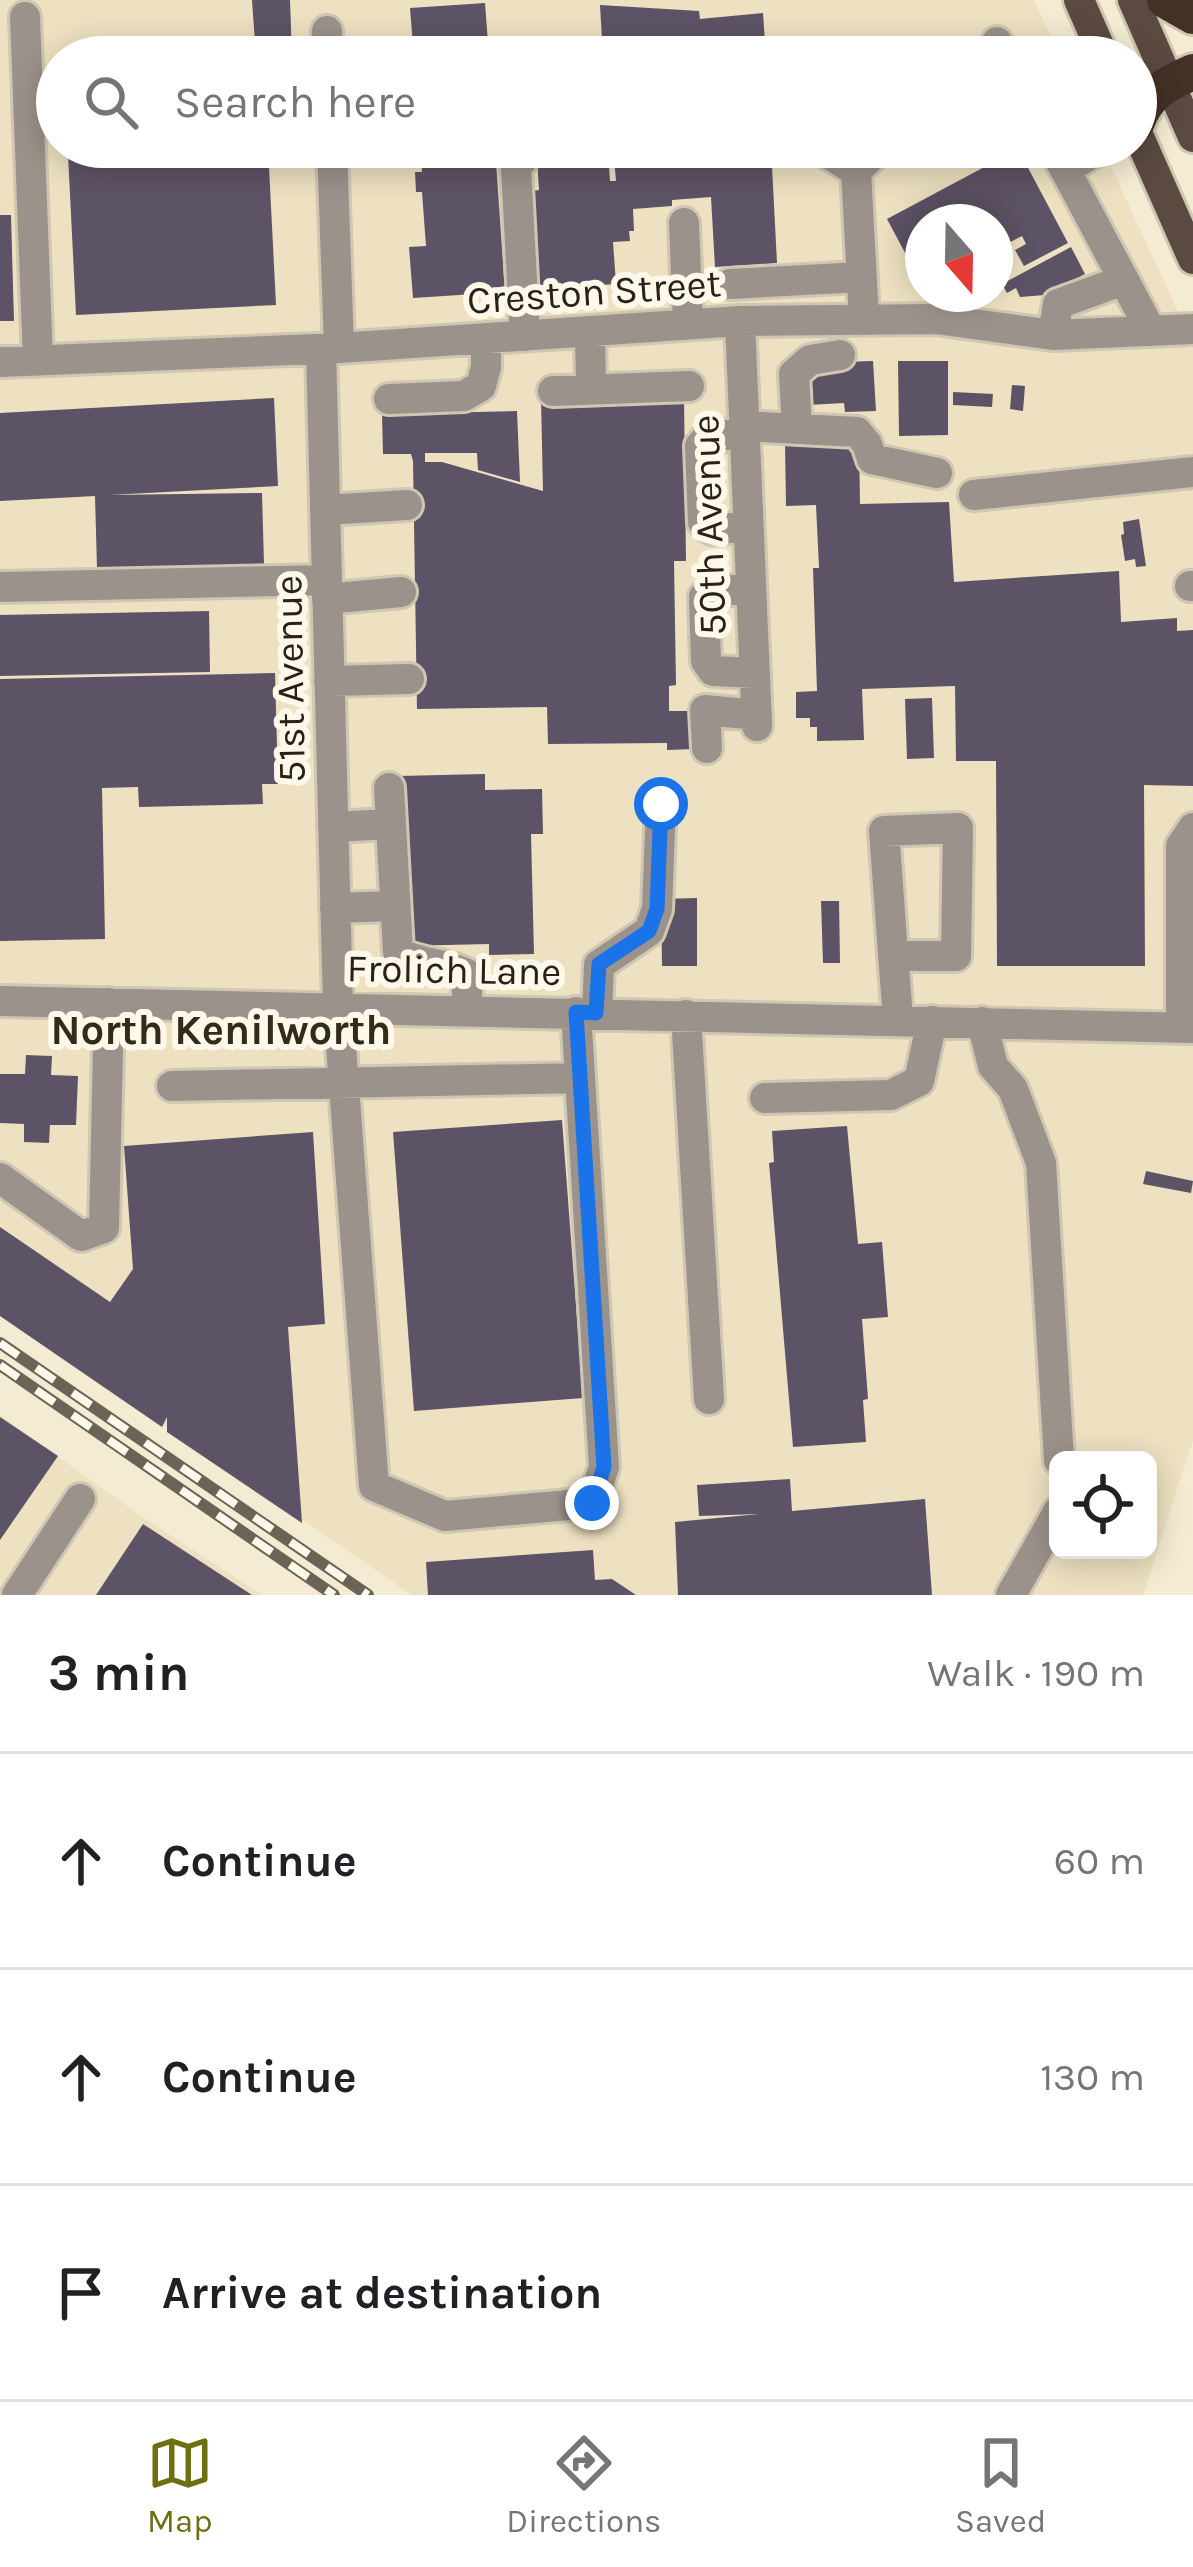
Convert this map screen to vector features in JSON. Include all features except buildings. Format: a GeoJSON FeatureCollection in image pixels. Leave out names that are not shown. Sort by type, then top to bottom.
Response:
{"type":"FeatureCollection","features":[{"type":"Feature","properties":{"kind":"highway"},"geometry":{"type":"LineString","coordinates":[[1166,0],[1193,16]]}},
{"type":"Feature","properties":{"kind":"main road"},"geometry":{"type":"LineString","coordinates":[[1078,0],[1094,36]]}},
{"type":"Feature","properties":{"kind":"main road"},"geometry":{"type":"LineString","coordinates":[[1132,0],[1155,36]]}},
{"type":"Feature","properties":{"kind":"main road"},"geometry":{"type":"LineString","coordinates":[[1157,39],[1181,77],[1193,137]]}},
{"type":"Feature","properties":{"kind":"main road"},"geometry":{"type":"LineString","coordinates":[[1154,168],[1193,259]]}},
{"type":"Feature","properties":{"kind":"street"},"geometry":{"type":"LineString","coordinates":[[26,17],[38,361]]}},
{"type":"Feature","properties":{"kind":"street","name":"51st Avenue"},"geometry":{"type":"LineString","coordinates":[[332,168],[325,510],[338,1006],[374,1486],[445,1516],[592,1503],[604,1467],[580,1078]]}},
{"type":"Feature","properties":{"kind":"street"},"geometry":{"type":"LineString","coordinates":[[516,168],[525,336]]}},
{"type":"Feature","properties":{"kind":"street"},"geometry":{"type":"LineString","coordinates":[[851,168],[856,171]]}},
{"type":"Feature","properties":{"kind":"street"},"geometry":{"type":"LineString","coordinates":[[859,168],[864,318]]}},
{"type":"Feature","properties":{"kind":"street"},"geometry":{"type":"LineString","coordinates":[[1064,168],[1151,331]]}},
{"type":"Feature","properties":{"kind":"street"},"geometry":{"type":"LineString","coordinates":[[684,223],[688,324]]}},
{"type":"Feature","properties":{"kind":"street"},"geometry":{"type":"LineString","coordinates":[[730,284],[861,277]]}},
{"type":"Feature","properties":{"kind":"street"},"geometry":{"type":"LineString","coordinates":[[1053,335],[1058,304],[1124,280]]}},
{"type":"Feature","properties":{"kind":"street","name":"Creston Street"},"geometry":{"type":"LineString","coordinates":[[0,362],[330,349],[925,312]]}},
{"type":"Feature","properties":{"kind":"street","name":"Creston Street"},"geometry":{"type":"LineString","coordinates":[[979,312],[1053,335],[1193,329]]}},
{"type":"Feature","properties":{"kind":"street","name":"50th Avenue"},"geometry":{"type":"LineString","coordinates":[[707,748],[705,710],[757,720],[740,321]]}},
{"type":"Feature","properties":{"kind":"street"},"geometry":{"type":"LineString","coordinates":[[590,331],[591,389]]}},
{"type":"Feature","properties":{"kind":"street"},"geometry":{"type":"LineString","coordinates":[[389,399],[464,396],[481,386],[486,338]]}},
{"type":"Feature","properties":{"kind":"street"},"geometry":{"type":"LineString","coordinates":[[797,429],[794,374],[810,360],[840,356]]}},
{"type":"Feature","properties":{"kind":"street"},"geometry":{"type":"LineString","coordinates":[[553,391],[688,386]]}},
{"type":"Feature","properties":{"kind":"street"},"geometry":{"type":"LineString","coordinates":[[748,527],[712,529],[703,522],[700,446],[709,436],[745,430],[857,432],[872,459],[937,473]]}},
{"type":"Feature","properties":{"kind":"street"},"geometry":{"type":"LineString","coordinates":[[974,495],[1193,472]]}},
{"type":"Feature","properties":{"kind":"street"},"geometry":{"type":"LineString","coordinates":[[325,510],[407,505]]}},
{"type":"Feature","properties":{"kind":"street"},"geometry":{"type":"LineString","coordinates":[[0,587],[401,592]]}},
{"type":"Feature","properties":{"kind":"street"},"geometry":{"type":"LineString","coordinates":[[751,589],[713,591],[704,597],[706,661],[713,671],[754,673]]}},
{"type":"Feature","properties":{"kind":"street"},"geometry":{"type":"LineString","coordinates":[[329,681],[409,679]]}},
{"type":"Feature","properties":{"kind":"street"},"geometry":{"type":"LineString","coordinates":[[389,788],[398,952],[410,959],[447,963],[467,974],[466,1009]]}},
{"type":"Feature","properties":{"kind":"street"},"geometry":{"type":"LineString","coordinates":[[172,1086],[580,1078],[586,1012],[599,964],[649,931],[657,909],[661,804]]}},
{"type":"Feature","properties":{"kind":"street"},"geometry":{"type":"LineString","coordinates":[[333,827],[390,824]]}},
{"type":"Feature","properties":{"kind":"street"},"geometry":{"type":"LineString","coordinates":[[893,956],[956,956],[958,828],[884,831],[893,956],[898,1020]]}},
{"type":"Feature","properties":{"kind":"street"},"geometry":{"type":"LineString","coordinates":[[1187,1028],[1180,846],[1193,828]]}},
{"type":"Feature","properties":{"kind":"street"},"geometry":{"type":"LineString","coordinates":[[335,908],[394,906]]}},
{"type":"Feature","properties":{"kind":"street","name":"Frolich Lane"},"geometry":{"type":"LineString","coordinates":[[0,1001],[1187,1028]]}},
{"type":"Feature","properties":{"kind":"street"},"geometry":{"type":"LineString","coordinates":[[0,1178],[81,1236],[104,1228],[109,1003]]}},
{"type":"Feature","properties":{"kind":"street"},"geometry":{"type":"LineString","coordinates":[[686,1015],[709,1400]]}},
{"type":"Feature","properties":{"kind":"street"},"geometry":{"type":"LineString","coordinates":[[765,1098],[890,1095],[919,1081],[932,1021]]}},
{"type":"Feature","properties":{"kind":"street"},"geometry":{"type":"LineString","coordinates":[[982,1022],[993,1066],[1013,1089],[1040,1163],[1059,1451]]}},
{"type":"Feature","properties":{"kind":"street"},"geometry":{"type":"LineString","coordinates":[[17,1595],[80,1498]]}},
{"type":"Feature","properties":{"kind":"street"},"geometry":{"type":"LineString","coordinates":[[1010,1595],[1049,1528]]}},
{"type":"Feature","properties":{"kind":"shaded area"},"geometry":{"type":"Polygon","coordinates":[[[0,0],[1034,0],[1050,36],[36,36],[36,168],[1112,168],[1193,344],[1193,1440],[1157,1552],[1157,1451],[1049,1451],[1049,1559],[1155,1559],[1143,1595],[412,1595],[0,1312],[0,0]]]}},
{"type":"Feature","properties":{"kind":"shaded area"},"geometry":{"type":"Polygon","coordinates":[[[0,1415],[144,1518],[262,1595],[0,1595],[0,1415]]]}},
{"type":"Feature","properties":{"kind":"railway"},"geometry":{"type":"LineString","coordinates":[[0,1343],[368,1595]]}},
{"type":"Feature","properties":{"kind":"railway"},"geometry":{"type":"LineString","coordinates":[[0,1365],[334,1595]]}},
{"type":"Feature","properties":{"kind":"district","name":"North Kenilworth"},"geometry":{"type":"Point","coordinates":[221,1030]}},
{"type":"Feature","properties":{"kind":"route"},"geometry":{"type":"LineString","coordinates":[[592,1503],[604,1467],[576,1012],[596,1013],[599,964],[649,931],[657,909],[661,804]]}}]}
